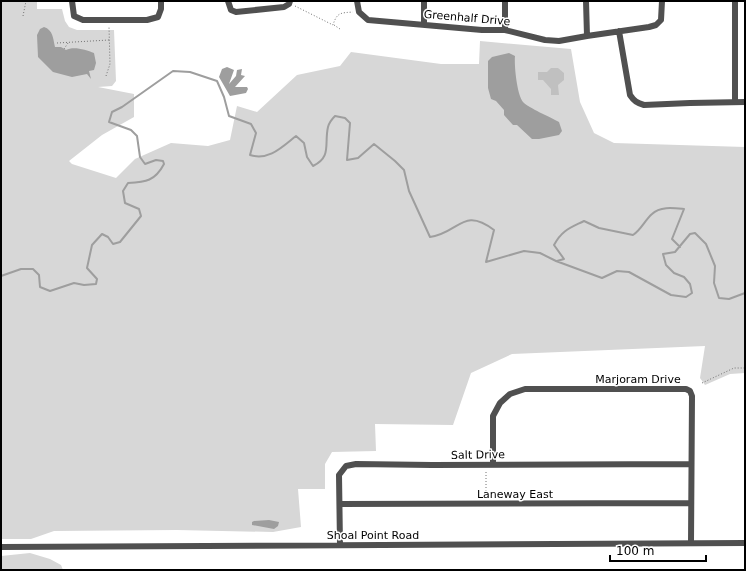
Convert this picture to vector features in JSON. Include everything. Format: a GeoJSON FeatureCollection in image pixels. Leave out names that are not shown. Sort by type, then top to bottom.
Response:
{"type":"FeatureCollection","features":[{"type":"Feature","properties":{"kind":"street"},"geometry":{"type":"LineString","coordinates":[[72,1],[74,16],[82,20],[147,20],[158,17],[161,9],[161,1]]}},
{"type":"Feature","properties":{"kind":"street"},"geometry":{"type":"LineString","coordinates":[[228,1],[231,10],[236,12],[284,7],[289,2]]}},
{"type":"Feature","properties":{"kind":"street"},"geometry":{"type":"LineString","coordinates":[[357,1],[359,12]]}},
{"type":"Feature","properties":{"kind":"street"},"geometry":{"type":"LineString","coordinates":[[424,1],[424,24]]}},
{"type":"Feature","properties":{"kind":"street"},"geometry":{"type":"LineString","coordinates":[[505,1],[505,30]]}},
{"type":"Feature","properties":{"kind":"street"},"geometry":{"type":"LineString","coordinates":[[586,1],[587,36]]}},
{"type":"Feature","properties":{"kind":"street","name":"Greenhalf Drive"},"geometry":{"type":"LineString","coordinates":[[359,12],[368,20],[482,30],[505,30],[544,40],[559,41],[656,25],[661,20],[662,1]]}},
{"type":"Feature","properties":{"kind":"street"},"geometry":{"type":"LineString","coordinates":[[735,1],[735,102]]}},
{"type":"Feature","properties":{"kind":"street"},"geometry":{"type":"LineString","coordinates":[[619,31],[630,95],[633,101],[638,104],[745,102]]}},
{"type":"Feature","properties":{"kind":"street","name":"Marjoram Drive"},"geometry":{"type":"LineString","coordinates":[[493,465],[493,416],[500,403],[510,394],[525,389],[686,388],[690,391],[692,396],[690,503],[691,543]]}},
{"type":"Feature","properties":{"kind":"street","name":"Salt Drive"},"geometry":{"type":"LineString","coordinates":[[340,545],[339,476],[346,466],[356,464],[691,464]]}},
{"type":"Feature","properties":{"kind":"street","name":"Laneway East"},"geometry":{"type":"LineString","coordinates":[[340,504],[690,503]]}},
{"type":"Feature","properties":{"kind":"street","name":"Shoal Point Road"},"geometry":{"type":"LineString","coordinates":[[1,547],[745,543]]}},
{"type":"Feature","properties":{"kind":"path"},"geometry":{"type":"LineString","coordinates":[[23,16],[26,1]]}},
{"type":"Feature","properties":{"kind":"path"},"geometry":{"type":"LineString","coordinates":[[289,2],[340,29]]}},
{"type":"Feature","properties":{"kind":"path"},"geometry":{"type":"LineString","coordinates":[[333,25],[336,17],[341,13],[359,12]]}},
{"type":"Feature","properties":{"kind":"path"},"geometry":{"type":"LineString","coordinates":[[106,76],[110,64],[109,20]]}},
{"type":"Feature","properties":{"kind":"path"},"geometry":{"type":"LineString","coordinates":[[57,43],[109,40]]}},
{"type":"Feature","properties":{"kind":"path"},"geometry":{"type":"LineString","coordinates":[[64,49],[68,42]]}},
{"type":"Feature","properties":{"kind":"path"},"geometry":{"type":"LineString","coordinates":[[702,383],[734,368],[745,368]]}},
{"type":"Feature","properties":{"kind":"path"},"geometry":{"type":"LineString","coordinates":[[486,469],[486,504]]}},
{"type":"Feature","properties":{"kind":"shaded area"},"geometry":{"type":"Polygon","coordinates":[[[1,1],[37,1],[37,9],[62,9],[65,21],[69,27],[77,30],[114,30],[116,81],[112,86],[98,87],[134,94],[134,117],[102,135],[69,161],[72,164],[116,178],[135,159],[171,143],[208,146],[230,140],[237,106],[257,112],[297,75],[340,66],[351,52],[441,64],[479,64],[480,41],[571,49],[580,102],[594,133],[614,143],[745,147],[745,373],[730,374],[705,385],[700,378],[705,346],[512,354],[471,373],[453,425],[375,424],[376,451],[332,452],[325,464],[325,489],[298,489],[301,527],[273,532],[177,530],[54,531],[31,539],[1,539],[1,1]]]}},
{"type":"Feature","properties":{"kind":"shaded area"},"geometry":{"type":"Polygon","coordinates":[[[44,27],[51,32],[55,47],[61,47],[66,50],[73,48],[80,49],[94,53],[96,63],[94,70],[89,71],[91,79],[87,74],[72,77],[53,72],[38,57],[37,35],[40,29],[44,27]]]}},
{"type":"Feature","properties":{"kind":"shaded area"},"geometry":{"type":"Polygon","coordinates":[[[509,53],[515,56],[519,93],[523,102],[559,122],[562,131],[559,135],[532,139],[517,125],[513,125],[504,115],[504,110],[496,101],[491,99],[488,88],[488,61],[492,57],[509,53]]]}},
{"type":"Feature","properties":{"kind":"shaded area"},"geometry":{"type":"Polygon","coordinates":[[[227,67],[234,70],[229,84],[236,76],[237,70],[242,69],[241,75],[245,76],[235,87],[247,87],[248,89],[246,93],[230,96],[219,77],[222,69],[227,67]]]}},
{"type":"Feature","properties":{"kind":"shaded area"},"geometry":{"type":"Polygon","coordinates":[[[269,520],[279,522],[278,526],[274,529],[252,525],[252,522],[254,521],[269,520]]]}},
{"type":"Feature","properties":{"kind":"shaded area"},"geometry":{"type":"Polygon","coordinates":[[[30,553],[50,559],[61,565],[63,570],[1,570],[1,556],[30,553]]]}},
{"type":"Feature","properties":{"kind":"building"},"geometry":{"type":"Polygon","coordinates":[[[551,68],[558,68],[564,73],[564,80],[558,85],[559,95],[551,95],[551,89],[543,80],[538,80],[538,72],[547,72],[551,68]]]}},
{"type":"Feature","properties":{"kind":"waterway"},"geometry":{"type":"LineString","coordinates":[[1,276],[21,269],[33,269],[39,275],[40,287],[50,291],[74,283],[84,285],[96,284],[97,279],[87,268],[92,245],[102,234],[108,237],[113,244],[120,242],[141,216],[139,209],[125,203],[123,191],[128,183],[149,180],[161,170],[164,164],[163,161],[156,160],[145,164],[140,157],[137,136],[131,130],[109,122],[112,112],[122,107],[173,71],[190,72],[217,81],[224,97],[229,116],[251,124],[256,133],[250,155],[269,155],[296,136],[304,143],[307,157],[313,166],[319,162],[325,154],[328,127],[331,121],[335,116],[345,118],[350,123],[347,160],[358,158],[374,144],[395,161],[404,170],[409,191],[430,237],[440,235],[461,223],[475,220],[484,223],[494,230],[486,262],[524,251],[540,253],[556,261],[602,278],[617,271],[629,272],[671,295],[686,297],[692,293],[690,284],[684,277],[674,273],[666,265],[663,254],[675,252],[690,234],[695,233],[706,244],[715,266],[714,283],[719,298],[729,299],[745,293]]}},
{"type":"Feature","properties":{"kind":"waterway"},"geometry":{"type":"LineString","coordinates":[[557,261],[564,259],[554,245],[557,240],[567,230],[584,221],[599,228],[633,235],[655,211],[667,208],[684,209],[672,239],[680,247]]}}]}
